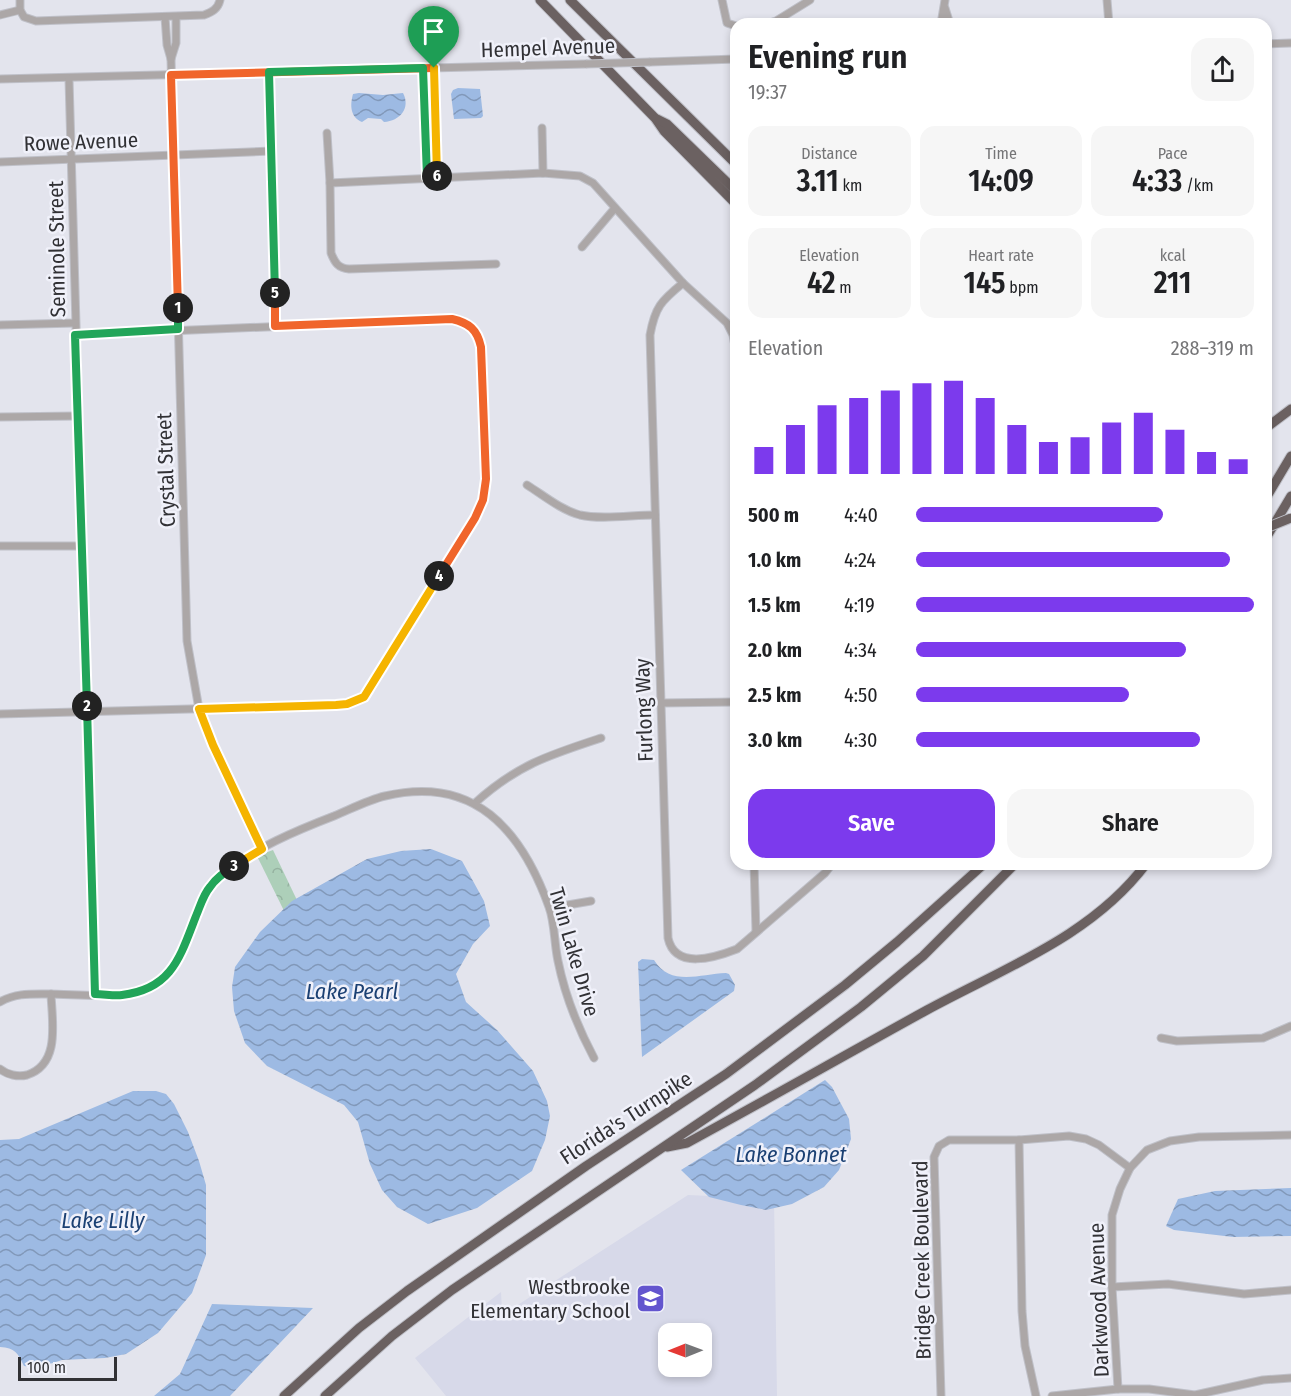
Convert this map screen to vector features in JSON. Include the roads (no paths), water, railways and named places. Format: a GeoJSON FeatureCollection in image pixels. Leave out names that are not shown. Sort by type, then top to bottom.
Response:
{"type":"FeatureCollection","features":[{"type":"Feature","properties":{"kind":"highway"},"geometry":{"type":"LineString","coordinates":[[540,0],[730,198]]}},
{"type":"Feature","properties":{"kind":"highway"},"geometry":{"type":"LineString","coordinates":[[570,0],[730,158]]}},
{"type":"Feature","properties":{"kind":"highway"},"geometry":{"type":"LineString","coordinates":[[655,118],[667,124],[730,185]]}},
{"type":"Feature","properties":{"kind":"highway"},"geometry":{"type":"LineString","coordinates":[[1272,423],[1291,409]]}},
{"type":"Feature","properties":{"kind":"highway"},"geometry":{"type":"LineString","coordinates":[[1272,488],[1291,456]]}},
{"type":"Feature","properties":{"kind":"highway"},"geometry":{"type":"LineString","coordinates":[[1272,528],[1291,496]]}},
{"type":"Feature","properties":{"kind":"highway"},"geometry":{"type":"LineString","coordinates":[[1272,526],[1291,518]]}},
{"type":"Feature","properties":{"kind":"highway"},"geometry":{"type":"LineString","coordinates":[[954,889],[971,870]]}},
{"type":"Feature","properties":{"kind":"highway","name":"Florida's Turnpike"},"geometry":{"type":"LineString","coordinates":[[284,1396],[359,1328],[407,1291],[586,1166],[726,1074],[837,991],[897,942],[977,870]]}},
{"type":"Feature","properties":{"kind":"highway","name":"Florida's Turnpike"},"geometry":{"type":"LineString","coordinates":[[325,1396],[392,1336],[452,1290],[764,1079],[861,1007],[922,956],[1009,870]]}},
{"type":"Feature","properties":{"kind":"highway"},"geometry":{"type":"LineString","coordinates":[[664,1147],[687,1143],[928,1009],[1060,940],[1114,900],[1141,870]]}},
{"type":"Feature","properties":{"kind":"street"},"geometry":{"type":"LineString","coordinates":[[20,0],[20,10],[24,17],[36,21],[204,15],[213,12],[219,6],[220,0]]}},
{"type":"Feature","properties":{"kind":"street"},"geometry":{"type":"LineString","coordinates":[[722,0],[727,23],[730,24]]}},
{"type":"Feature","properties":{"kind":"street"},"geometry":{"type":"LineString","coordinates":[[781,18],[810,0]]}},
{"type":"Feature","properties":{"kind":"street"},"geometry":{"type":"LineString","coordinates":[[1107,0],[1108,18]]}},
{"type":"Feature","properties":{"kind":"street"},"geometry":{"type":"LineString","coordinates":[[0,15],[20,10]]}},
{"type":"Feature","properties":{"kind":"street"},"geometry":{"type":"LineString","coordinates":[[165,17],[167,45],[171,59]]}},
{"type":"Feature","properties":{"kind":"street"},"geometry":{"type":"LineString","coordinates":[[171,59],[176,43],[176,17]]}},
{"type":"Feature","properties":{"kind":"street"},"geometry":{"type":"LineString","coordinates":[[1272,44],[1291,43]]}},
{"type":"Feature","properties":{"kind":"street","name":"Crystal Street"},"geometry":{"type":"LineString","coordinates":[[171,59],[188,641],[191,674],[199,709],[213,745],[262,849]]}},
{"type":"Feature","properties":{"kind":"street","name":"Hempel Avenue"},"geometry":{"type":"LineString","coordinates":[[0,80],[730,59]]}},
{"type":"Feature","properties":{"kind":"street"},"geometry":{"type":"LineString","coordinates":[[423,68],[427,177]]}},
{"type":"Feature","properties":{"kind":"street"},"geometry":{"type":"LineString","coordinates":[[434,68],[437,178]]}},
{"type":"Feature","properties":{"kind":"street"},"geometry":{"type":"LineString","coordinates":[[269,72],[275,326]]}},
{"type":"Feature","properties":{"kind":"street","name":"Seminole Street"},"geometry":{"type":"LineString","coordinates":[[69,79],[95,994]]}},
{"type":"Feature","properties":{"kind":"street"},"geometry":{"type":"LineString","coordinates":[[542,128],[543,173]]}},
{"type":"Feature","properties":{"kind":"street"},"geometry":{"type":"LineString","coordinates":[[327,133],[332,253],[335,262],[342,268],[496,264]]}},
{"type":"Feature","properties":{"kind":"street","name":"Rowe Avenue"},"geometry":{"type":"LineString","coordinates":[[0,162],[272,151]]}},
{"type":"Feature","properties":{"kind":"street"},"geometry":{"type":"LineString","coordinates":[[330,183],[543,173],[580,176],[593,183],[683,283],[727,323],[730,328]]}},
{"type":"Feature","properties":{"kind":"street"},"geometry":{"type":"LineString","coordinates":[[582,247],[615,208]]}},
{"type":"Feature","properties":{"kind":"street","name":"Furlong Way"},"geometry":{"type":"LineString","coordinates":[[683,283],[662,300],[654,314],[650,335],[670,948],[678,956],[689,958],[721,955],[737,949],[827,870]]}},
{"type":"Feature","properties":{"kind":"street"},"geometry":{"type":"LineString","coordinates":[[0,714],[336,705],[347,704],[364,697],[475,518],[483,500],[486,479],[481,347],[472,327],[452,319],[75,335]]}},
{"type":"Feature","properties":{"kind":"street"},"geometry":{"type":"LineString","coordinates":[[0,325],[75,323]]}},
{"type":"Feature","properties":{"kind":"street"},"geometry":{"type":"LineString","coordinates":[[0,417],[77,416]]}},
{"type":"Feature","properties":{"kind":"street"},"geometry":{"type":"LineString","coordinates":[[527,485],[579,515],[593,517],[655,514]]}},
{"type":"Feature","properties":{"kind":"street"},"geometry":{"type":"LineString","coordinates":[[0,546],[82,546]]}},
{"type":"Feature","properties":{"kind":"street"},"geometry":{"type":"LineString","coordinates":[[661,703],[730,702]]}},
{"type":"Feature","properties":{"kind":"street"},"geometry":{"type":"LineString","coordinates":[[475,803],[496,783],[545,757],[601,738]]}},
{"type":"Feature","properties":{"kind":"street","name":"Twin Lake Drive"},"geometry":{"type":"LineString","coordinates":[[0,1002],[22,994],[122,995],[158,983],[171,972],[181,954],[208,888],[221,875],[293,832],[383,796],[416,791],[449,794],[475,803],[502,824],[520,845],[550,908],[566,996],[578,1027],[594,1058]]}},
{"type":"Feature","properties":{"kind":"street"},"geometry":{"type":"LineString","coordinates":[[754,870],[756,932]]}},
{"type":"Feature","properties":{"kind":"street"},"geometry":{"type":"LineString","coordinates":[[550,908],[591,902]]}},
{"type":"Feature","properties":{"kind":"street"},"geometry":{"type":"LineString","coordinates":[[0,1069],[5,1073],[20,1076],[40,1068],[48,1059],[52,1041],[51,994]]}},
{"type":"Feature","properties":{"kind":"street"},"geometry":{"type":"LineString","coordinates":[[1161,1038],[1177,1041],[1263,1038],[1291,1026]]}},
{"type":"Feature","properties":{"kind":"street","name":"Bridge Creek Boulevard"},"geometry":{"type":"LineString","coordinates":[[941,1396],[934,1157],[939,1146],[949,1140],[1019,1140],[1069,1136],[1099,1144],[1130,1168]]}},
{"type":"Feature","properties":{"kind":"street","name":"Darkwood Avenue"},"geometry":{"type":"LineString","coordinates":[[1118,1389],[1112,1287],[1112,1215],[1120,1189],[1130,1168],[1147,1150],[1170,1141],[1199,1137],[1291,1136]]}},
{"type":"Feature","properties":{"kind":"street"},"geometry":{"type":"LineString","coordinates":[[1019,1140],[1022,1311],[1025,1346],[1036,1396]]}},
{"type":"Feature","properties":{"kind":"street"},"geometry":{"type":"LineString","coordinates":[[1112,1287],[1168,1284],[1244,1294],[1291,1290]]}},
{"type":"Feature","properties":{"kind":"street"},"geometry":{"type":"LineString","coordinates":[[1052,1396],[1118,1389],[1149,1389],[1195,1395],[1263,1380],[1291,1378]]}},
{"type":"Feature","properties":{"kind":"water"},"geometry":{"type":"Polygon","coordinates":[[[458,88],[480,89],[483,116],[481,118],[454,119],[451,94],[458,88]]]}},
{"type":"Feature","properties":{"kind":"water"},"geometry":{"type":"Polygon","coordinates":[[[403,93],[405,109],[403,113],[390,121],[384,122],[381,119],[368,118],[362,122],[355,117],[351,106],[353,94],[383,95],[403,93]]]}},
{"type":"Feature","properties":{"kind":"water","name":"Lake Pearl"},"geometry":{"type":"Polygon","coordinates":[[[431,849],[462,861],[484,901],[490,926],[473,944],[456,974],[466,1002],[497,1030],[533,1071],[547,1101],[550,1116],[545,1140],[532,1171],[477,1208],[428,1224],[397,1207],[382,1190],[370,1164],[358,1122],[344,1105],[267,1066],[245,1043],[234,1011],[232,987],[235,967],[260,932],[292,901],[367,859],[401,851],[431,849]]]}},
{"type":"Feature","properties":{"kind":"water"},"geometry":{"type":"Polygon","coordinates":[[[642,959],[654,960],[668,974],[677,976],[726,973],[735,985],[734,991],[642,1057],[638,962],[642,959]]]}},
{"type":"Feature","properties":{"kind":"water","name":"Lake Bonnet"},"geometry":{"type":"Polygon","coordinates":[[[825,1080],[832,1087],[849,1119],[851,1139],[839,1170],[824,1187],[792,1204],[766,1210],[709,1197],[681,1170],[825,1080]]]}},
{"type":"Feature","properties":{"kind":"water","name":"Lake Lilly"},"geometry":{"type":"Polygon","coordinates":[[[133,1091],[156,1091],[166,1094],[174,1104],[188,1132],[199,1161],[206,1185],[206,1255],[192,1293],[158,1333],[126,1354],[105,1358],[62,1360],[37,1368],[24,1366],[15,1352],[0,1347],[0,1140],[19,1139],[133,1091]]]}},
{"type":"Feature","properties":{"kind":"water"},"geometry":{"type":"Polygon","coordinates":[[[1291,1188],[1291,1236],[1233,1237],[1174,1230],[1166,1226],[1178,1199],[1215,1191],[1291,1188]]]}},
{"type":"Feature","properties":{"kind":"water"},"geometry":{"type":"Polygon","coordinates":[[[212,1304],[313,1308],[230,1396],[154,1396],[180,1374],[212,1304]]]}},
{"type":"Feature","properties":{"kind":"place","name":"Westbrooke Elementary School"},"geometry":{"type":"Point","coordinates":[651,1299]}}]}
